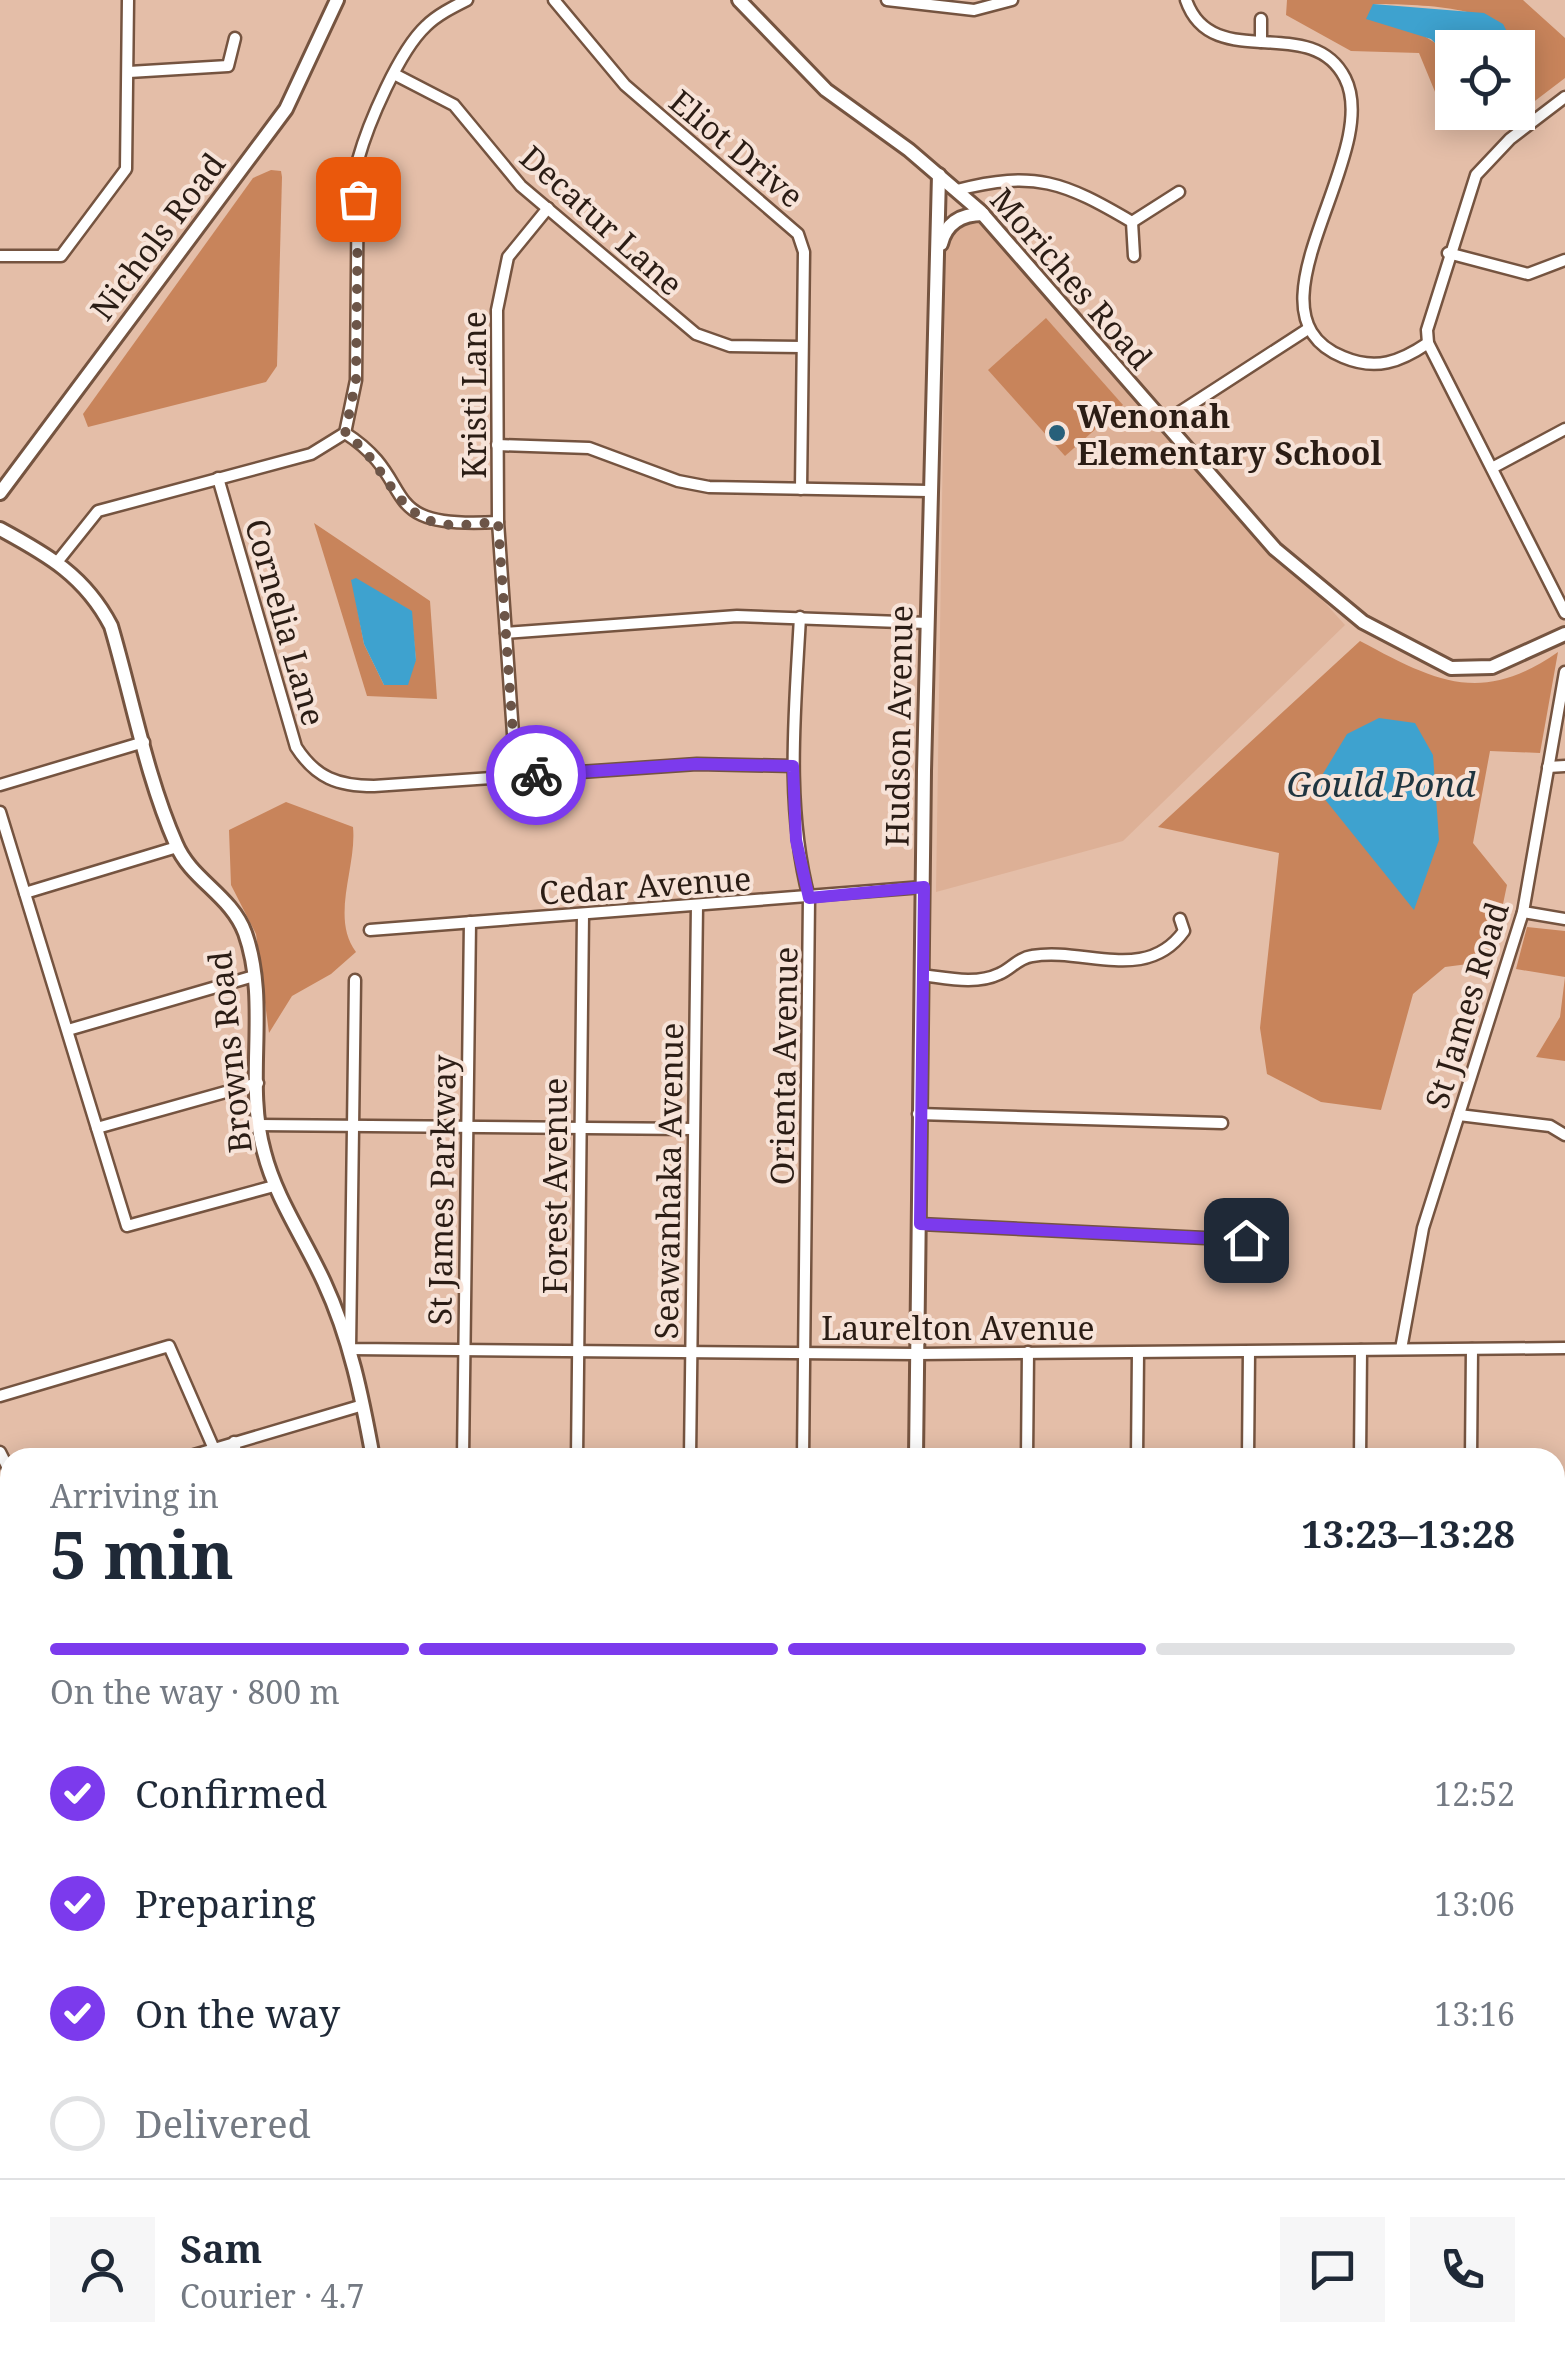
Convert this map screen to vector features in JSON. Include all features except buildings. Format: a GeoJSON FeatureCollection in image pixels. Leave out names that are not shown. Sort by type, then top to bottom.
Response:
{"type":"FeatureCollection","features":[{"type":"Feature","properties":{"kind":"street"},"geometry":{"type":"LineString","coordinates":[[0,256],[61,256],[126,169],[128,0]]}},
{"type":"Feature","properties":{"kind":"street","name":"Nichols Road"},"geometry":{"type":"LineString","coordinates":[[0,493],[286,109],[337,0]]}},
{"type":"Feature","properties":{"kind":"street"},"geometry":{"type":"LineString","coordinates":[[58,561],[98,511],[311,454],[345,434],[356,380],[358,160],[365,135],[412,42],[427,24],[467,0]]}},
{"type":"Feature","properties":{"kind":"street","name":"Eliot Drive"},"geometry":{"type":"LineString","coordinates":[[554,0],[625,85],[798,234],[804,252],[801,489]]}},
{"type":"Feature","properties":{"kind":"street","name":"Moriches Road"},"geometry":{"type":"LineString","coordinates":[[739,0],[826,90],[983,214],[1275,550],[1363,622],[1451,668],[1492,667],[1565,634]]}},
{"type":"Feature","properties":{"kind":"street"},"geometry":{"type":"LineString","coordinates":[[887,0],[974,10],[1012,0]]}},
{"type":"Feature","properties":{"kind":"street"},"geometry":{"type":"LineString","coordinates":[[1186,0],[1196,21],[1214,36],[1303,45],[1324,55],[1341,71],[1350,90],[1350,131],[1302,285],[1302,310],[1308,329],[1326,349],[1366,364],[1388,364],[1428,343]]}},
{"type":"Feature","properties":{"kind":"street"},"geometry":{"type":"LineString","coordinates":[[1261,19],[1261,42]]}},
{"type":"Feature","properties":{"kind":"street"},"geometry":{"type":"LineString","coordinates":[[129,72],[228,66],[235,38]]}},
{"type":"Feature","properties":{"kind":"street","name":"Decatur Lane"},"geometry":{"type":"LineString","coordinates":[[396,75],[454,105],[488,150],[548,208],[696,334],[730,346],[802,348]]}},
{"type":"Feature","properties":{"kind":"street"},"geometry":{"type":"LineString","coordinates":[[1565,97],[1510,139],[1476,175],[1432,304],[1428,343],[1565,613]]}},
{"type":"Feature","properties":{"kind":"street","name":"Hudson Avenue"},"geometry":{"type":"LineString","coordinates":[[916,1448],[929,491],[939,176]]}},
{"type":"Feature","properties":{"kind":"street"},"geometry":{"type":"LineString","coordinates":[[957,190],[1016,178],[1046,180],[1068,185],[1132,222]]}},
{"type":"Feature","properties":{"kind":"street"},"geometry":{"type":"LineString","coordinates":[[1132,222],[1179,192]]}},
{"type":"Feature","properties":{"kind":"street","name":"Kristi Lane"},"geometry":{"type":"LineString","coordinates":[[516,776],[498,522],[498,310],[503,270],[548,208]]}},
{"type":"Feature","properties":{"kind":"street"},"geometry":{"type":"LineString","coordinates":[[936,261],[944,229],[964,216],[983,214]]}},
{"type":"Feature","properties":{"kind":"street"},"geometry":{"type":"LineString","coordinates":[[1132,222],[1134,256]]}},
{"type":"Feature","properties":{"kind":"street"},"geometry":{"type":"LineString","coordinates":[[1448,253],[1528,274],[1565,260]]}},
{"type":"Feature","properties":{"kind":"street"},"geometry":{"type":"LineString","coordinates":[[1166,421],[1308,329]]}},
{"type":"Feature","properties":{"kind":"street"},"geometry":{"type":"LineString","coordinates":[[1492,468],[1565,429]]}},
{"type":"Feature","properties":{"kind":"street"},"geometry":{"type":"LineString","coordinates":[[345,434],[363,444],[416,514],[444,524],[498,522]]}},
{"type":"Feature","properties":{"kind":"street"},"geometry":{"type":"LineString","coordinates":[[497,445],[589,448],[678,481],[709,487],[929,491]]}},
{"type":"Feature","properties":{"kind":"street"},"geometry":{"type":"LineString","coordinates":[[0,476],[15,472]]}},
{"type":"Feature","properties":{"kind":"street","name":"Cornelia Lane"},"geometry":{"type":"LineString","coordinates":[[218,478],[296,747],[308,765],[324,778],[348,786],[696,764],[793,766]]}},
{"type":"Feature","properties":{"kind":"street","name":"Browns Road"},"geometry":{"type":"LineString","coordinates":[[0,529],[58,561],[81,580],[111,626],[177,848],[234,909],[246,936],[254,976],[258,1125],[274,1186],[325,1283],[350,1348],[371,1448]]}},
{"type":"Feature","properties":{"kind":"street"},"geometry":{"type":"LineString","coordinates":[[506,634],[738,616],[928,623]]}},
{"type":"Feature","properties":{"kind":"street","name":"Orienta Avenue"},"geometry":{"type":"LineString","coordinates":[[800,617],[793,766],[796,840],[809,898],[803,1448]]}},
{"type":"Feature","properties":{"kind":"street","name":"St James Road"},"geometry":{"type":"LineString","coordinates":[[1401,1349],[1424,1228],[1523,912],[1565,672]]}},
{"type":"Feature","properties":{"kind":"street"},"geometry":{"type":"LineString","coordinates":[[0,785],[144,742]]}},
{"type":"Feature","properties":{"kind":"street"},"geometry":{"type":"LineString","coordinates":[[1548,767],[1565,766]]}},
{"type":"Feature","properties":{"kind":"street"},"geometry":{"type":"LineString","coordinates":[[0,812],[128,1226],[274,1186]]}},
{"type":"Feature","properties":{"kind":"street"},"geometry":{"type":"LineString","coordinates":[[26,893],[177,848]]}},
{"type":"Feature","properties":{"kind":"street","name":"Cedar Avenue"},"geometry":{"type":"LineString","coordinates":[[370,930],[924,887]]}},
{"type":"Feature","properties":{"kind":"street","name":"Seawanhaka Avenue"},"geometry":{"type":"LineString","coordinates":[[690,1448],[697,905]]}},
{"type":"Feature","properties":{"kind":"street"},"geometry":{"type":"LineString","coordinates":[[1523,912],[1565,919]]}},
{"type":"Feature","properties":{"kind":"street","name":"Forest Avenue"},"geometry":{"type":"LineString","coordinates":[[577,1448],[583,914]]}},
{"type":"Feature","properties":{"kind":"street"},"geometry":{"type":"LineString","coordinates":[[922,975],[978,980],[998,975],[1030,956],[1146,960],[1174,944],[1184,932],[1180,919]]}},
{"type":"Feature","properties":{"kind":"street","name":"St James Parkway"},"geometry":{"type":"LineString","coordinates":[[463,1448],[470,922]]}},
{"type":"Feature","properties":{"kind":"street"},"geometry":{"type":"LineString","coordinates":[[68,1030],[254,976]]}},
{"type":"Feature","properties":{"kind":"street"},"geometry":{"type":"LineString","coordinates":[[350,1348],[356,980]]}},
{"type":"Feature","properties":{"kind":"street"},"geometry":{"type":"LineString","coordinates":[[97,1128],[258,1083]]}},
{"type":"Feature","properties":{"kind":"street"},"geometry":{"type":"LineString","coordinates":[[918,1114],[1222,1124]]}},
{"type":"Feature","properties":{"kind":"street"},"geometry":{"type":"LineString","coordinates":[[1459,1115],[1550,1126],[1565,1135]]}},
{"type":"Feature","properties":{"kind":"street"},"geometry":{"type":"LineString","coordinates":[[258,1125],[693,1129]]}},
{"type":"Feature","properties":{"kind":"street"},"geometry":{"type":"LineString","coordinates":[[920,1224],[1246,1240]]}},
{"type":"Feature","properties":{"kind":"street"},"geometry":{"type":"LineString","coordinates":[[0,1396],[170,1346],[214,1448],[363,1405]]}},
{"type":"Feature","properties":{"kind":"street","name":"Laurelton Avenue"},"geometry":{"type":"LineString","coordinates":[[350,1348],[917,1354],[1565,1348]]}},
{"type":"Feature","properties":{"kind":"street"},"geometry":{"type":"LineString","coordinates":[[1471,1448],[1472,1349]]}},
{"type":"Feature","properties":{"kind":"street"},"geometry":{"type":"LineString","coordinates":[[1360,1448],[1361,1350]]}},
{"type":"Feature","properties":{"kind":"street"},"geometry":{"type":"LineString","coordinates":[[1027,1448],[1028,1352]]}},
{"type":"Feature","properties":{"kind":"street"},"geometry":{"type":"LineString","coordinates":[[1137,1448],[1138,1352]]}},
{"type":"Feature","properties":{"kind":"street"},"geometry":{"type":"LineString","coordinates":[[1248,1448],[1250,1352]]}},
{"type":"Feature","properties":{"kind":"street"},"geometry":{"type":"LineString","coordinates":[[234,1442],[235,1448]]}},
{"type":"Feature","properties":{"kind":"shaded area"},"geometry":{"type":"Polygon","coordinates":[[[1287,0],[1523,0],[1565,38],[1565,78],[1535,101],[1535,30],[1504,30],[1477,15],[1434,7],[1373,4],[1435,43],[1435,92],[1419,53],[1351,51],[1286,15],[1287,0]]]}},
{"type":"Feature","properties":{"kind":"shaded area"},"geometry":{"type":"Polygon","coordinates":[[[271,170],[281,171],[282,177],[277,366],[266,382],[88,427],[83,414],[253,178],[271,170]]]}},
{"type":"Feature","properties":{"kind":"shaded area","name":"Wenonah Elementary School"},"geometry":{"type":"Polygon","coordinates":[[[969,218],[984,226],[1345,625],[1123,841],[936,892],[946,242],[953,225],[969,218]]]}},
{"type":"Feature","properties":{"kind":"shaded area"},"geometry":{"type":"Polygon","coordinates":[[[1046,318],[1123,405],[1065,456],[988,370],[1046,318]]]}},
{"type":"Feature","properties":{"kind":"shaded area"},"geometry":{"type":"Polygon","coordinates":[[[314,523],[430,601],[437,699],[367,696],[314,523]],[[352,580],[364,644],[384,685],[416,660],[411,611],[352,580]]]}},
{"type":"Feature","properties":{"kind":"shaded area"},"geometry":{"type":"Polygon","coordinates":[[[1360,641],[1412,667],[1458,682],[1505,679],[1558,652],[1540,753],[1490,751],[1473,843],[1507,885],[1491,961],[1445,967],[1413,994],[1381,1110],[1321,1102],[1267,1074],[1260,1028],[1279,853],[1158,827],[1360,641]]]}},
{"type":"Feature","properties":{"kind":"shaded area"},"geometry":{"type":"Polygon","coordinates":[[[286,802],[353,827],[345,923],[356,952],[331,974],[292,996],[269,1033],[256,934],[231,885],[229,830],[286,802]]]}},
{"type":"Feature","properties":{"kind":"shaded area"},"geometry":{"type":"Polygon","coordinates":[[[1527,927],[1565,931],[1565,977],[1516,969],[1527,927]]]}},
{"type":"Feature","properties":{"kind":"shaded area"},"geometry":{"type":"Polygon","coordinates":[[[1565,977],[1565,1061],[1536,1057],[1560,1017],[1565,977]]]}},
{"type":"Feature","properties":{"kind":"water"},"geometry":{"type":"Polygon","coordinates":[[[1373,4],[1484,13],[1506,30],[1435,30],[1435,43],[1366,19],[1373,4]]]}},
{"type":"Feature","properties":{"kind":"water"},"geometry":{"type":"Polygon","coordinates":[[[356,578],[412,611],[416,660],[408,685],[384,685],[364,644],[351,580],[356,578]]]}},
{"type":"Feature","properties":{"kind":"water","name":"Gould Pond"},"geometry":{"type":"Polygon","coordinates":[[[1379,718],[1415,723],[1433,755],[1439,840],[1414,910],[1315,787],[1347,734],[1379,718]]]}},
{"type":"Feature","properties":{"kind":"way so far"},"geometry":{"type":"LineString","coordinates":[[358,199],[356,380],[345,434],[363,444],[390,485],[416,514],[444,524],[498,522],[516,776],[536,775]]}},
{"type":"Feature","properties":{"kind":"place","name":"Wenonah Elementary School"},"geometry":{"type":"Point","coordinates":[1057,433]}},
{"type":"Feature","properties":{"kind":"route"},"geometry":{"type":"LineString","coordinates":[[536,775],[696,764],[793,766],[796,840],[809,898],[924,887],[918,1114],[920,1224],[1246,1240]]}}]}
